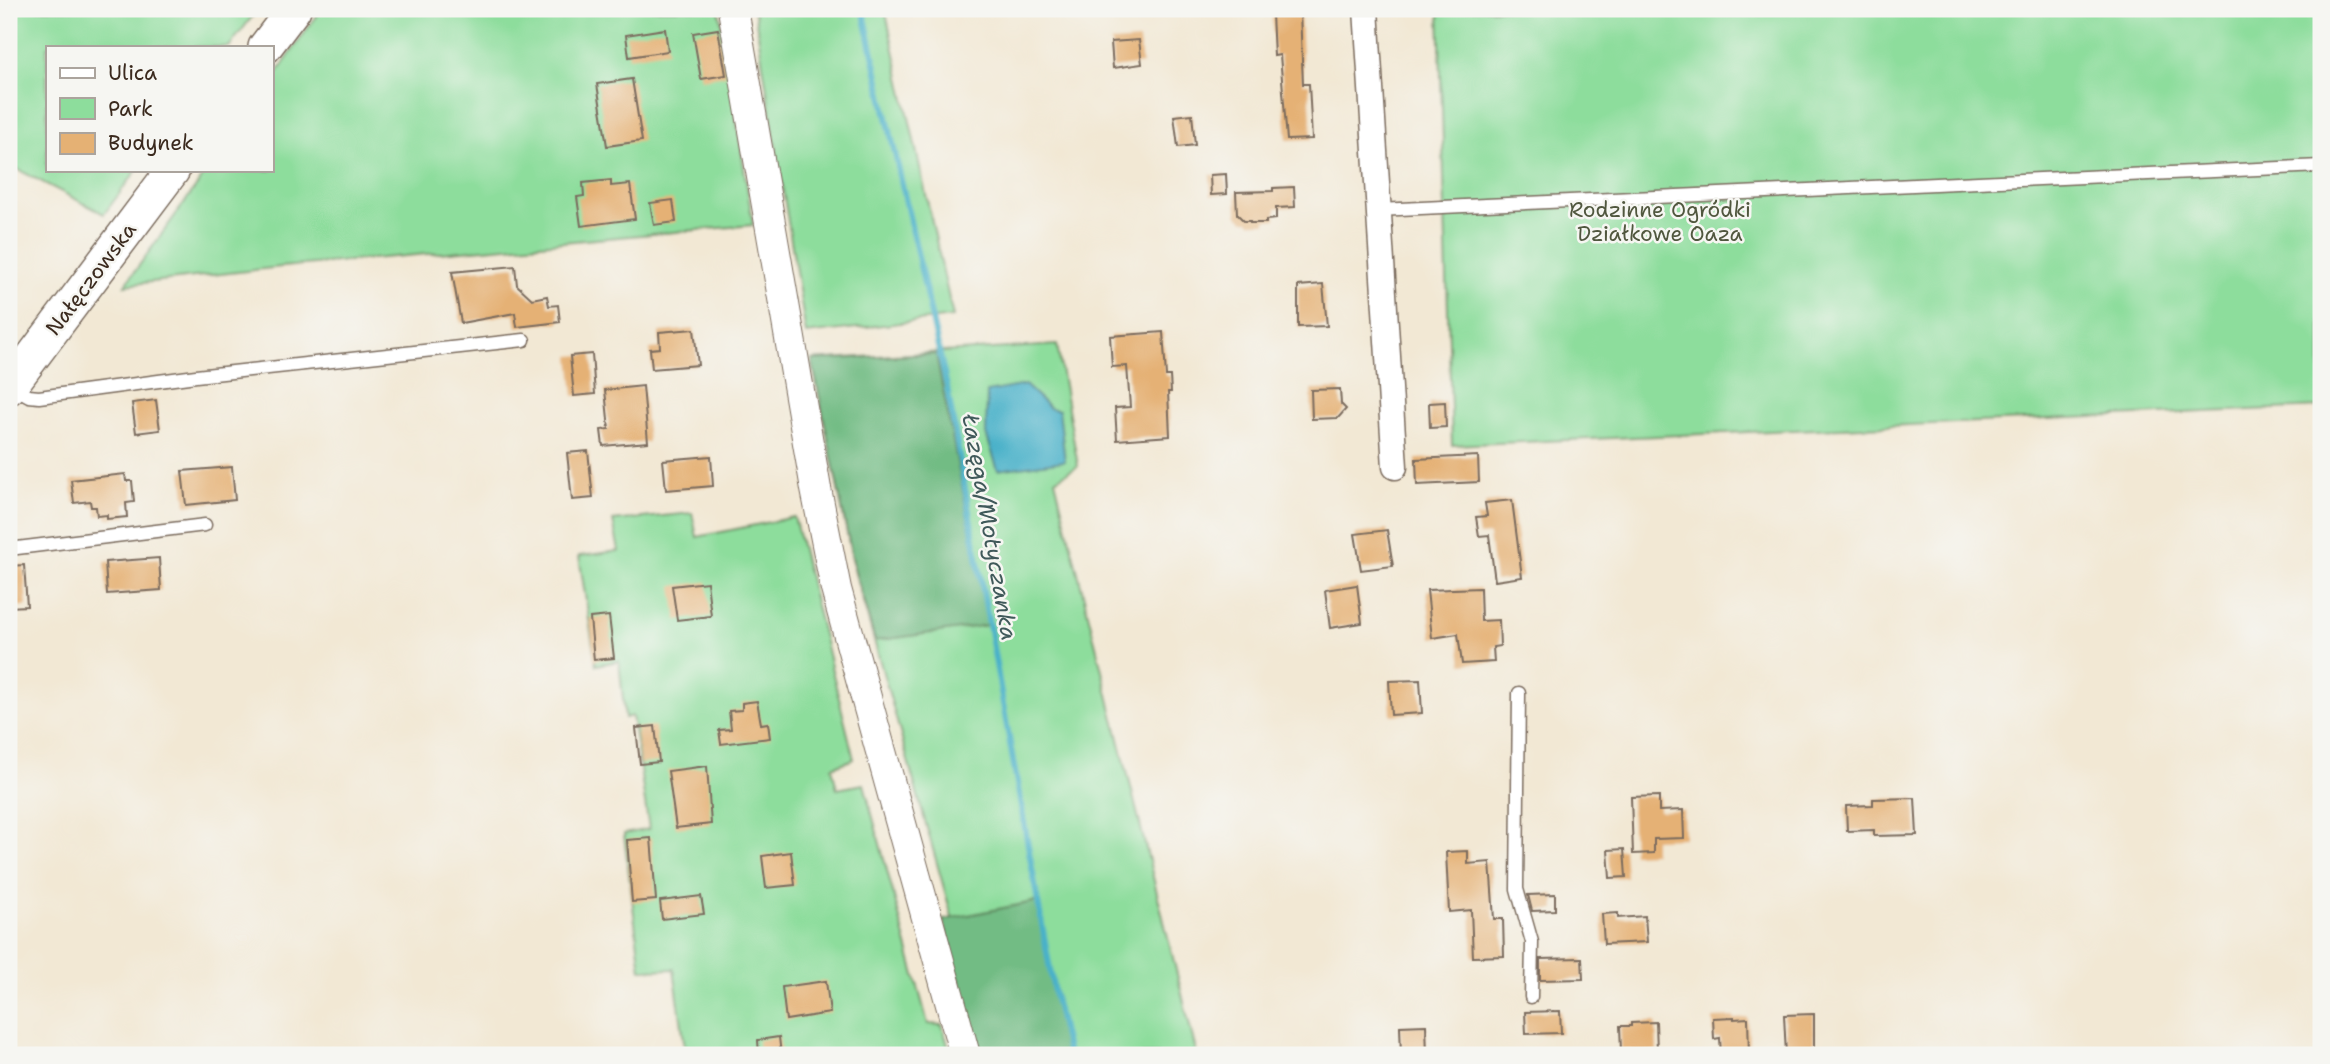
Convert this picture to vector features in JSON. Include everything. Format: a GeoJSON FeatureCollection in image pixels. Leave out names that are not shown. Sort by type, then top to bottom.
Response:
{"type":"FeatureCollection","features":[{"type":"Feature","properties":{"kind":"main road"},"geometry":{"type":"LineString","coordinates":[[266,46],[294,9]]}},
{"type":"Feature","properties":{"kind":"main road","name":"Nałęczowska"},"geometry":{"type":"LineString","coordinates":[[11,381],[171,172]]}},
{"type":"Feature","properties":{"kind":"street"},"geometry":{"type":"LineString","coordinates":[[733,9],[816,489],[836,589],[965,1055]]}},
{"type":"Feature","properties":{"kind":"street"},"geometry":{"type":"LineString","coordinates":[[1366,9],[1395,467]]}},
{"type":"Feature","properties":{"kind":"lane"},"geometry":{"type":"LineString","coordinates":[[1378,210],[2321,166]]}},
{"type":"Feature","properties":{"kind":"lane"},"geometry":{"type":"LineString","coordinates":[[11,381],[29,396],[39,397],[209,374],[524,341]]}},
{"type":"Feature","properties":{"kind":"lane"},"geometry":{"type":"LineString","coordinates":[[9,550],[205,525]]}},
{"type":"Feature","properties":{"kind":"lane"},"geometry":{"type":"LineString","coordinates":[[1519,693],[1517,889],[1532,942],[1531,998]]}},
{"type":"Feature","properties":{"kind":"green space"},"geometry":{"type":"Polygon","coordinates":[[[9,9],[258,9],[230,46],[46,46],[46,172],[136,172],[104,214],[9,165],[9,9]]]}},
{"type":"Feature","properties":{"kind":"green space"},"geometry":{"type":"Polygon","coordinates":[[[321,9],[719,9],[753,225],[281,267],[125,285],[207,172],[273,172],[273,79],[321,9]]]}},
{"type":"Feature","properties":{"kind":"green space"},"geometry":{"type":"Polygon","coordinates":[[[754,9],[885,9],[953,317],[806,334],[754,9]]]}},
{"type":"Feature","properties":{"kind":"green space","name":"Rodzinne Ogródki Działkowe Oaza"},"geometry":{"type":"Polygon","coordinates":[[[1439,9],[2321,9],[2321,407],[1452,445],[1439,9]]]}},
{"type":"Feature","properties":{"kind":"green space"},"geometry":{"type":"Polygon","coordinates":[[[1057,345],[1078,466],[1055,480],[1197,1055],[991,1055],[855,573],[812,360],[1057,345]]]}},
{"type":"Feature","properties":{"kind":"green space"},"geometry":{"type":"Polygon","coordinates":[[[936,354],[989,625],[875,641],[855,572],[812,360],[936,354]]]}},
{"type":"Feature","properties":{"kind":"green space"},"geometry":{"type":"Polygon","coordinates":[[[692,513],[697,537],[794,517],[854,759],[832,767],[837,789],[864,784],[928,1024],[942,1025],[951,1055],[686,1055],[674,969],[641,970],[624,834],[649,829],[632,716],[625,718],[619,661],[596,665],[579,556],[619,551],[613,521],[692,513]]]}},
{"type":"Feature","properties":{"kind":"green space"},"geometry":{"type":"Polygon","coordinates":[[[1038,901],[1068,1055],[980,1055],[943,920],[1038,901]]]}},
{"type":"Feature","properties":{"kind":"water"},"geometry":{"type":"Polygon","coordinates":[[[1025,385],[1050,408],[1059,410],[1065,461],[998,470],[986,434],[987,392],[1025,385]]]}},
{"type":"Feature","properties":{"kind":"building"},"geometry":{"type":"Polygon","coordinates":[[[1300,12],[1303,84],[1309,84],[1312,139],[1287,140],[1280,55],[1274,56],[1272,14],[1300,12]]]}},
{"type":"Feature","properties":{"kind":"building"},"geometry":{"type":"Polygon","coordinates":[[[665,29],[668,51],[629,57],[626,35],[665,29]]]}},
{"type":"Feature","properties":{"kind":"building"},"geometry":{"type":"Polygon","coordinates":[[[718,29],[726,75],[701,79],[693,33],[718,29]]]}},
{"type":"Feature","properties":{"kind":"building"},"geometry":{"type":"Polygon","coordinates":[[[1139,40],[1142,64],[1113,68],[1111,42],[1139,40]]]}},
{"type":"Feature","properties":{"kind":"building"},"geometry":{"type":"Polygon","coordinates":[[[632,79],[642,141],[607,146],[597,84],[632,79]]]}},
{"type":"Feature","properties":{"kind":"building"},"geometry":{"type":"Polygon","coordinates":[[[1192,114],[1195,145],[1178,147],[1174,116],[1192,114]]]}},
{"type":"Feature","properties":{"kind":"building"},"geometry":{"type":"Polygon","coordinates":[[[1226,174],[1227,194],[1211,195],[1210,175],[1226,174]]]}},
{"type":"Feature","properties":{"kind":"building"},"geometry":{"type":"Polygon","coordinates":[[[611,180],[611,186],[630,184],[635,219],[581,226],[577,197],[584,196],[583,183],[611,180]]]}},
{"type":"Feature","properties":{"kind":"building"},"geometry":{"type":"Polygon","coordinates":[[[1294,187],[1295,207],[1276,208],[1276,219],[1266,220],[1266,223],[1250,223],[1237,214],[1236,192],[1273,191],[1273,188],[1294,187]]]}},
{"type":"Feature","properties":{"kind":"building"},"geometry":{"type":"Polygon","coordinates":[[[673,200],[676,222],[654,225],[650,203],[673,200]]]}},
{"type":"Feature","properties":{"kind":"building"},"geometry":{"type":"Polygon","coordinates":[[[515,266],[517,285],[532,299],[547,296],[549,306],[558,305],[560,322],[517,327],[515,313],[461,323],[452,272],[515,266]]]}},
{"type":"Feature","properties":{"kind":"building"},"geometry":{"type":"Polygon","coordinates":[[[1323,284],[1327,326],[1298,327],[1298,286],[1323,284]]]}},
{"type":"Feature","properties":{"kind":"building"},"geometry":{"type":"Polygon","coordinates":[[[694,329],[698,365],[652,369],[650,349],[660,348],[659,332],[694,329]]]}},
{"type":"Feature","properties":{"kind":"building"},"geometry":{"type":"Polygon","coordinates":[[[1163,332],[1166,376],[1170,376],[1170,436],[1117,440],[1115,408],[1130,407],[1127,366],[1112,367],[1110,336],[1163,332]]]}},
{"type":"Feature","properties":{"kind":"building"},"geometry":{"type":"Polygon","coordinates":[[[592,354],[595,394],[574,396],[570,356],[592,354]]]}},
{"type":"Feature","properties":{"kind":"building"},"geometry":{"type":"Polygon","coordinates":[[[643,386],[648,442],[603,446],[601,430],[609,429],[605,390],[643,386]]]}},
{"type":"Feature","properties":{"kind":"building"},"geometry":{"type":"Polygon","coordinates":[[[1340,389],[1341,404],[1346,409],[1338,418],[1312,419],[1311,390],[1340,389]]]}},
{"type":"Feature","properties":{"kind":"building"},"geometry":{"type":"Polygon","coordinates":[[[156,400],[160,430],[136,433],[132,403],[156,400]]]}},
{"type":"Feature","properties":{"kind":"building"},"geometry":{"type":"Polygon","coordinates":[[[1445,402],[1446,427],[1430,428],[1429,403],[1445,402]]]}},
{"type":"Feature","properties":{"kind":"building"},"geometry":{"type":"Polygon","coordinates":[[[588,451],[593,498],[572,500],[567,453],[588,451]]]}},
{"type":"Feature","properties":{"kind":"building"},"geometry":{"type":"Polygon","coordinates":[[[711,456],[713,486],[666,490],[663,460],[711,456]]]}},
{"type":"Feature","properties":{"kind":"building"},"geometry":{"type":"Polygon","coordinates":[[[1478,456],[1479,482],[1417,485],[1416,459],[1478,456]]]}},
{"type":"Feature","properties":{"kind":"building"},"geometry":{"type":"Polygon","coordinates":[[[232,467],[235,500],[186,505],[182,471],[232,467]]]}},
{"type":"Feature","properties":{"kind":"building"},"geometry":{"type":"Polygon","coordinates":[[[125,474],[126,481],[132,481],[134,502],[126,503],[127,517],[107,519],[107,515],[97,516],[96,507],[91,507],[90,501],[74,503],[71,480],[125,474]]]}},
{"type":"Feature","properties":{"kind":"building"},"geometry":{"type":"Polygon","coordinates":[[[1512,500],[1522,577],[1495,581],[1489,535],[1479,536],[1476,517],[1487,516],[1485,503],[1512,500]]]}},
{"type":"Feature","properties":{"kind":"building"},"geometry":{"type":"Polygon","coordinates":[[[1387,530],[1393,566],[1361,570],[1355,534],[1387,530]]]}},
{"type":"Feature","properties":{"kind":"building"},"geometry":{"type":"Polygon","coordinates":[[[159,558],[161,590],[107,594],[105,562],[159,558]]]}},
{"type":"Feature","properties":{"kind":"building"},"geometry":{"type":"Polygon","coordinates":[[[24,565],[27,606],[9,607],[9,566],[24,565]]]}},
{"type":"Feature","properties":{"kind":"building"},"geometry":{"type":"Polygon","coordinates":[[[707,582],[711,616],[677,620],[672,586],[707,582]]]}},
{"type":"Feature","properties":{"kind":"building"},"geometry":{"type":"Polygon","coordinates":[[[1357,585],[1362,623],[1330,628],[1325,590],[1357,585]]]}},
{"type":"Feature","properties":{"kind":"building"},"geometry":{"type":"Polygon","coordinates":[[[1480,588],[1481,621],[1499,620],[1500,646],[1493,647],[1494,662],[1462,664],[1458,634],[1432,638],[1427,590],[1480,588]]]}},
{"type":"Feature","properties":{"kind":"building"},"geometry":{"type":"Polygon","coordinates":[[[609,616],[614,658],[594,660],[590,618],[609,616]]]}},
{"type":"Feature","properties":{"kind":"building"},"geometry":{"type":"Polygon","coordinates":[[[1420,680],[1422,713],[1391,715],[1389,681],[1420,680]]]}},
{"type":"Feature","properties":{"kind":"building"},"geometry":{"type":"Polygon","coordinates":[[[757,701],[761,724],[768,723],[770,738],[721,744],[719,730],[731,729],[729,711],[742,710],[742,703],[757,701]]]}},
{"type":"Feature","properties":{"kind":"building"},"geometry":{"type":"Polygon","coordinates":[[[655,726],[659,762],[640,764],[636,728],[655,726]]]}},
{"type":"Feature","properties":{"kind":"building"},"geometry":{"type":"Polygon","coordinates":[[[707,766],[711,824],[676,828],[668,771],[707,766]]]}},
{"type":"Feature","properties":{"kind":"building"},"geometry":{"type":"Polygon","coordinates":[[[1659,796],[1659,811],[1683,810],[1684,838],[1654,839],[1654,853],[1633,854],[1631,797],[1659,796]]]}},
{"type":"Feature","properties":{"kind":"building"},"geometry":{"type":"Polygon","coordinates":[[[1915,798],[1917,835],[1874,836],[1874,830],[1847,831],[1846,806],[1873,805],[1873,799],[1915,798]]]}},
{"type":"Feature","properties":{"kind":"building"},"geometry":{"type":"Polygon","coordinates":[[[651,838],[656,900],[632,902],[627,840],[651,838]]]}},
{"type":"Feature","properties":{"kind":"building"},"geometry":{"type":"Polygon","coordinates":[[[1624,849],[1626,877],[1610,878],[1608,850],[1624,849]]]}},
{"type":"Feature","properties":{"kind":"building"},"geometry":{"type":"Polygon","coordinates":[[[1468,851],[1468,864],[1490,862],[1494,919],[1503,919],[1504,956],[1473,957],[1471,910],[1449,912],[1446,852],[1468,851]]]}},
{"type":"Feature","properties":{"kind":"building"},"geometry":{"type":"Polygon","coordinates":[[[791,852],[795,885],[766,888],[762,856],[791,852]]]}},
{"type":"Feature","properties":{"kind":"building"},"geometry":{"type":"Polygon","coordinates":[[[1555,894],[1555,910],[1532,911],[1528,895],[1555,894]]]}},
{"type":"Feature","properties":{"kind":"building"},"geometry":{"type":"Polygon","coordinates":[[[701,896],[704,914],[662,919],[660,901],[701,896]]]}},
{"type":"Feature","properties":{"kind":"building"},"geometry":{"type":"Polygon","coordinates":[[[1618,913],[1618,918],[1645,916],[1647,942],[1604,944],[1602,914],[1618,913]]]}},
{"type":"Feature","properties":{"kind":"building"},"geometry":{"type":"Polygon","coordinates":[[[1582,958],[1583,979],[1540,980],[1540,959],[1582,958]]]}},
{"type":"Feature","properties":{"kind":"building"},"geometry":{"type":"Polygon","coordinates":[[[826,981],[830,1013],[786,1020],[782,987],[826,981]]]}},
{"type":"Feature","properties":{"kind":"building"},"geometry":{"type":"Polygon","coordinates":[[[1560,1011],[1561,1033],[1526,1034],[1525,1012],[1560,1011]]]}},
{"type":"Feature","properties":{"kind":"building"},"geometry":{"type":"Polygon","coordinates":[[[1814,1014],[1814,1055],[1786,1055],[1784,1015],[1814,1014]]]}},
{"type":"Feature","properties":{"kind":"building"},"geometry":{"type":"Polygon","coordinates":[[[1713,1018],[1748,1018],[1749,1055],[1721,1055],[1720,1038],[1714,1039],[1713,1018]]]}},
{"type":"Feature","properties":{"kind":"building"},"geometry":{"type":"Polygon","coordinates":[[[1656,1022],[1657,1051],[1648,1052],[1648,1055],[1633,1055],[1632,1050],[1621,1051],[1620,1026],[1656,1022]]]}},
{"type":"Feature","properties":{"kind":"building"},"geometry":{"type":"Polygon","coordinates":[[[1426,1025],[1427,1055],[1401,1055],[1400,1026],[1426,1025]]]}},
{"type":"Feature","properties":{"kind":"building"},"geometry":{"type":"Polygon","coordinates":[[[779,1037],[781,1055],[759,1055],[758,1040],[779,1037]]]}},
{"type":"Feature","properties":{"kind":"waterway","name":"Łazęga/Motyczanka"},"geometry":{"type":"LineString","coordinates":[[863,9],[947,387],[1055,998],[1068,1055]]}}]}
